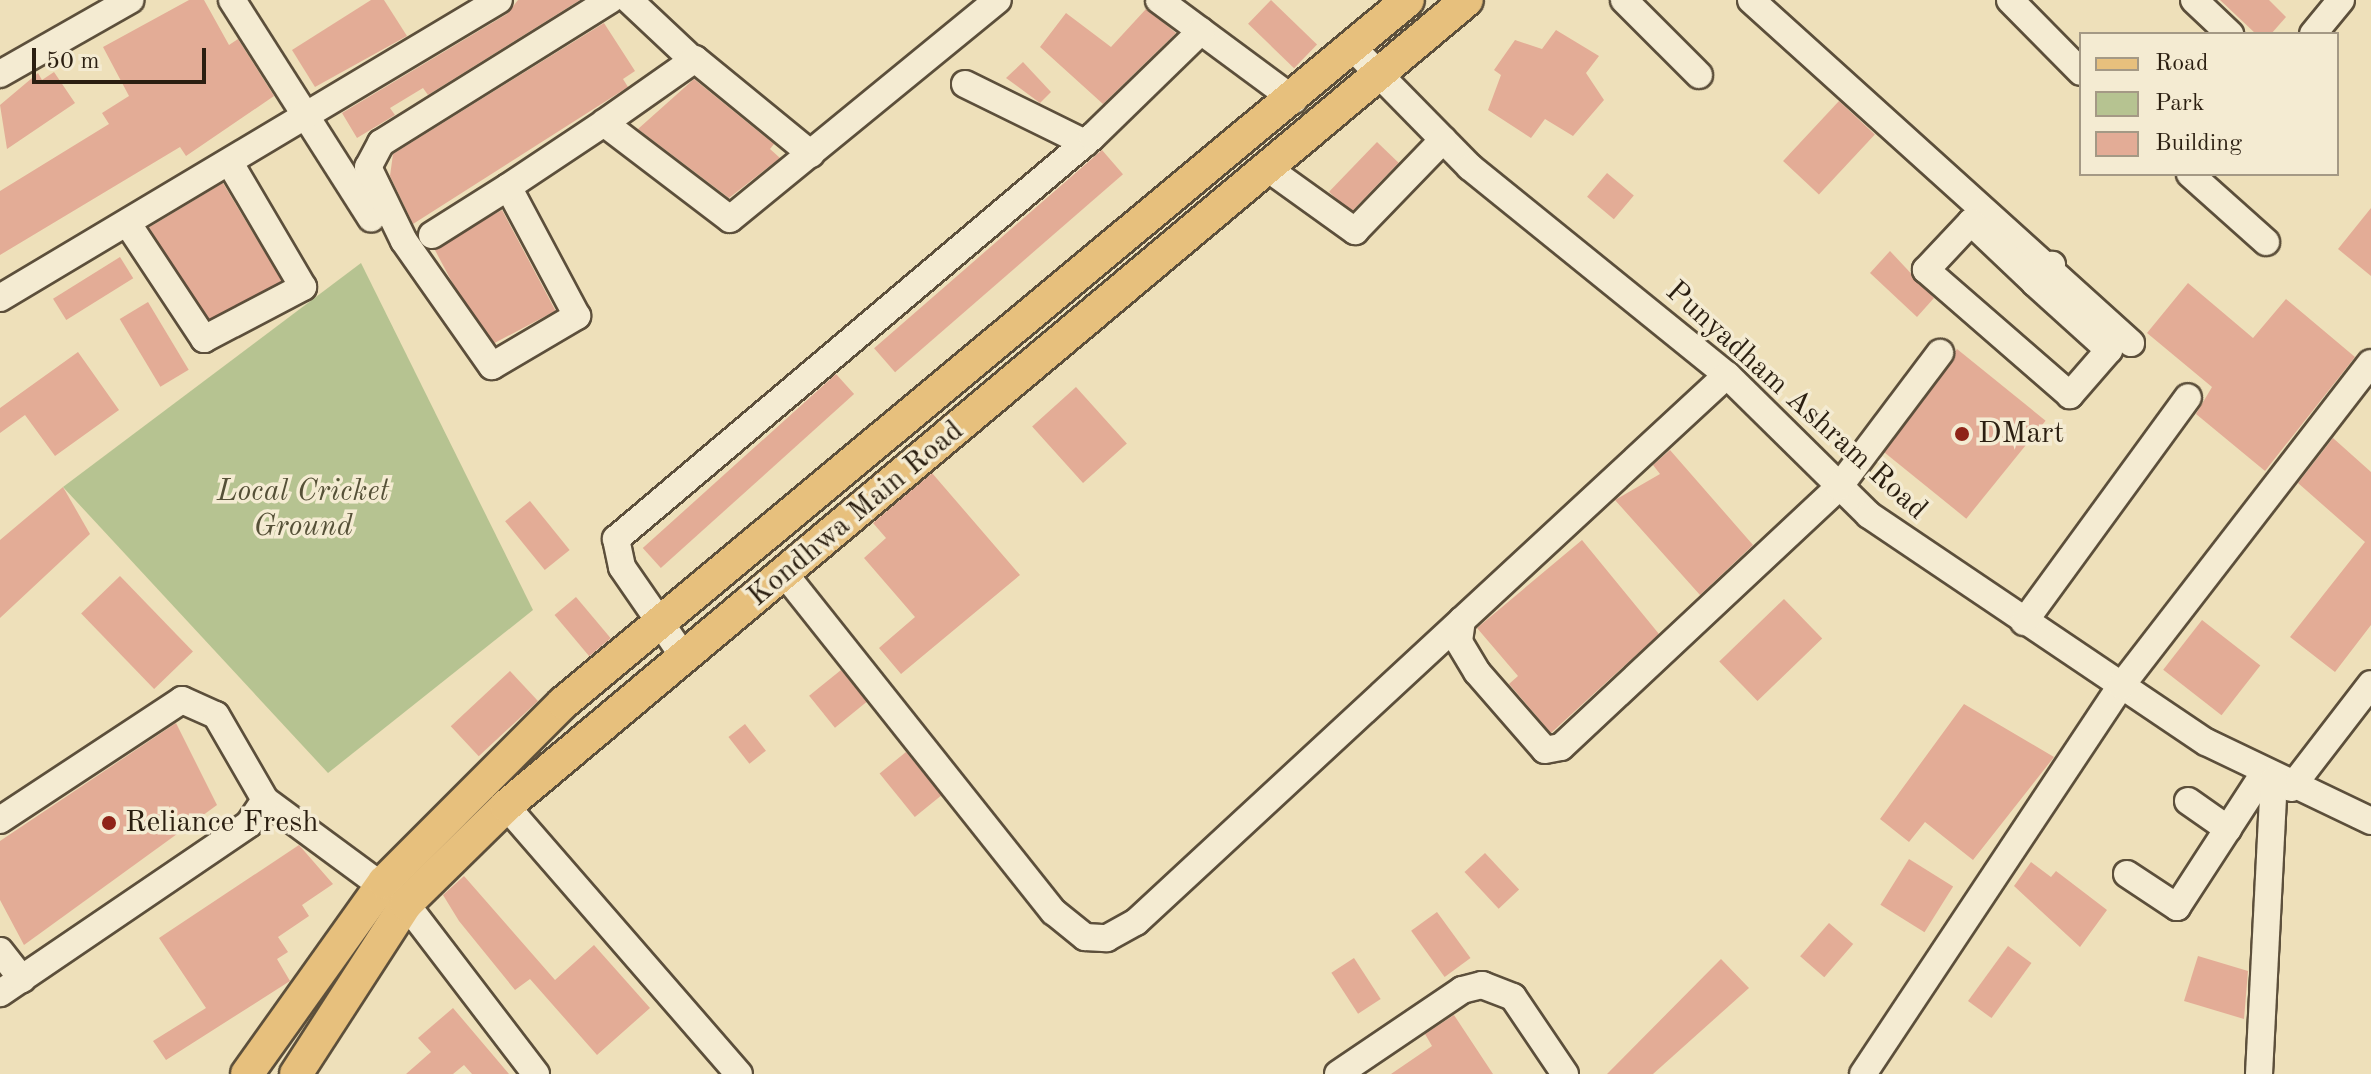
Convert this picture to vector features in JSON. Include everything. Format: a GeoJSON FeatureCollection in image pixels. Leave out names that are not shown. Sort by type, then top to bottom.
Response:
{"type":"FeatureCollection","features":[{"type":"Feature","properties":{"kind":"main road","name":"Kondhwa Main Road"},"geometry":{"type":"LineString","coordinates":[[247,1074],[395,893],[563,703],[1294,100],[1408,0]]}},
{"type":"Feature","properties":{"kind":"main road","name":"Kondhwa Main Road"},"geometry":{"type":"LineString","coordinates":[[296,1074],[395,893],[506,806],[1270,170],[1467,0]]}},
{"type":"Feature","properties":{"kind":"street"},"geometry":{"type":"LineString","coordinates":[[0,74],[130,0]]}},
{"type":"Feature","properties":{"kind":"street"},"geometry":{"type":"LineString","coordinates":[[232,0],[371,218]]}},
{"type":"Feature","properties":{"kind":"street"},"geometry":{"type":"LineString","coordinates":[[0,298],[499,0]]}},
{"type":"Feature","properties":{"kind":"street"},"geometry":{"type":"LineString","coordinates":[[508,187],[577,316],[492,366],[404,241],[368,167],[381,143],[610,0]]}},
{"type":"Feature","properties":{"kind":"street"},"geometry":{"type":"LineString","coordinates":[[629,0],[693,60],[811,154]]}},
{"type":"Feature","properties":{"kind":"street"},"geometry":{"type":"LineString","coordinates":[[604,123],[730,219],[998,0]]}},
{"type":"Feature","properties":{"kind":"street"},"geometry":{"type":"LineString","coordinates":[[1159,0],[1294,100]]}},
{"type":"Feature","properties":{"kind":"street"},"geometry":{"type":"LineString","coordinates":[[1624,0],[1699,75]]}},
{"type":"Feature","properties":{"kind":"street"},"geometry":{"type":"LineString","coordinates":[[1751,0],[2043,274],[2109,350],[2070,395],[1926,270],[1971,222],[2043,274],[2131,343]]}},
{"type":"Feature","properties":{"kind":"street"},"geometry":{"type":"LineString","coordinates":[[2010,0],[2079,70]]}},
{"type":"Feature","properties":{"kind":"street"},"geometry":{"type":"LineString","coordinates":[[2194,0],[2228,32]]}},
{"type":"Feature","properties":{"kind":"street"},"geometry":{"type":"LineString","coordinates":[[2315,32],[2341,0]]}},
{"type":"Feature","properties":{"kind":"street"},"geometry":{"type":"LineString","coordinates":[[684,657],[622,567],[616,539],[1085,143],[1201,31]]}},
{"type":"Feature","properties":{"kind":"street","name":"Punyadham Ashram Road"},"geometry":{"type":"LineString","coordinates":[[1353,48],[1443,140],[1565,248],[1727,375],[1839,487],[1923,555],[2121,686],[2276,780],[2371,821]]}},
{"type":"Feature","properties":{"kind":"street"},"geometry":{"type":"LineString","coordinates":[[432,235],[604,123],[693,60]]}},
{"type":"Feature","properties":{"kind":"street"},"geometry":{"type":"LineString","coordinates":[[965,84],[1085,143]]}},
{"type":"Feature","properties":{"kind":"street"},"geometry":{"type":"LineString","coordinates":[[1270,170],[1355,231],[1443,140]]}},
{"type":"Feature","properties":{"kind":"street"},"geometry":{"type":"LineString","coordinates":[[128,224],[204,339],[303,287],[230,163]]}},
{"type":"Feature","properties":{"kind":"street"},"geometry":{"type":"LineString","coordinates":[[2192,176],[2266,242]]}},
{"type":"Feature","properties":{"kind":"street"},"geometry":{"type":"LineString","coordinates":[[1462,620],[1459,642],[1477,672],[1553,751],[1839,487],[1940,353]]}},
{"type":"Feature","properties":{"kind":"street"},"geometry":{"type":"LineString","coordinates":[[1863,1074],[2121,686],[2371,363]]}},
{"type":"Feature","properties":{"kind":"street"},"geometry":{"type":"LineString","coordinates":[[784,573],[1054,912],[1085,937],[1107,938],[1136,922],[1727,375]]}},
{"type":"Feature","properties":{"kind":"street"},"geometry":{"type":"LineString","coordinates":[[2024,622],[2188,397]]}},
{"type":"Feature","properties":{"kind":"street"},"geometry":{"type":"LineString","coordinates":[[2127,874],[2177,907],[2228,829],[2371,684]]}},
{"type":"Feature","properties":{"kind":"street"},"geometry":{"type":"LineString","coordinates":[[0,820],[182,700],[216,715],[265,800],[395,893],[536,1074]]}},
{"type":"Feature","properties":{"kind":"street"},"geometry":{"type":"LineString","coordinates":[[2259,1074],[2276,780]]}},
{"type":"Feature","properties":{"kind":"street"},"geometry":{"type":"LineString","coordinates":[[0,951],[11,986],[249,824],[265,800]]}},
{"type":"Feature","properties":{"kind":"street"},"geometry":{"type":"LineString","coordinates":[[2188,801],[2228,829]]}},
{"type":"Feature","properties":{"kind":"street"},"geometry":{"type":"LineString","coordinates":[[506,806],[739,1074]]}},
{"type":"Feature","properties":{"kind":"street"},"geometry":{"type":"LineString","coordinates":[[1338,1074],[1462,990],[1482,985],[1513,997],[1565,1074]]}},
{"type":"Feature","properties":{"kind":"green space","name":"Local Cricket Ground"},"geometry":{"type":"Polygon","coordinates":[[[361,263],[533,610],[328,773],[63,487],[361,263]]]}},
{"type":"Feature","properties":{"kind":"building"},"geometry":{"type":"Polygon","coordinates":[[[189,0],[204,0],[229,45],[238,39],[274,96],[186,156],[180,147],[0,255],[0,191],[109,124],[102,113],[129,96],[103,47],[189,0]]]}},
{"type":"Feature","properties":{"kind":"building"},"geometry":{"type":"Polygon","coordinates":[[[371,0],[384,0],[407,36],[315,87],[292,50],[371,0]]]}},
{"type":"Feature","properties":{"kind":"building"},"geometry":{"type":"Polygon","coordinates":[[[518,0],[580,0],[428,95],[423,88],[390,108],[395,115],[357,138],[342,113],[507,14],[518,0]]]}},
{"type":"Feature","properties":{"kind":"building"},"geometry":{"type":"Polygon","coordinates":[[[1271,0],[1317,44],[1294,68],[1248,24],[1271,0]]]}},
{"type":"Feature","properties":{"kind":"building"},"geometry":{"type":"Polygon","coordinates":[[[2220,0],[2269,0],[2286,17],[2273,32],[2254,32],[2220,0]]]}},
{"type":"Feature","properties":{"kind":"building"},"geometry":{"type":"Polygon","coordinates":[[[1146,9],[1176,33],[1103,104],[1040,47],[1066,13],[1111,47],[1146,9]]]}},
{"type":"Feature","properties":{"kind":"building"},"geometry":{"type":"Polygon","coordinates":[[[604,23],[635,71],[623,79],[628,87],[413,224],[390,176],[393,154],[604,23]]]}},
{"type":"Feature","properties":{"kind":"building"},"geometry":{"type":"Polygon","coordinates":[[[1556,30],[1599,56],[1586,73],[1604,100],[1573,136],[1545,119],[1531,138],[1488,110],[1501,75],[1494,70],[1515,40],[1542,49],[1556,30]]]}},
{"type":"Feature","properties":{"kind":"building"},"geometry":{"type":"Polygon","coordinates":[[[1023,62],[1051,92],[1040,103],[1006,78],[1023,62]]]}},
{"type":"Feature","properties":{"kind":"building"},"geometry":{"type":"Polygon","coordinates":[[[54,72],[75,103],[7,149],[0,105],[38,73],[42,80],[54,72]]]}},
{"type":"Feature","properties":{"kind":"building"},"geometry":{"type":"Polygon","coordinates":[[[694,79],[774,144],[770,149],[780,158],[729,198],[638,129],[694,79]]]}},
{"type":"Feature","properties":{"kind":"building"},"geometry":{"type":"Polygon","coordinates":[[[1839,101],[1875,134],[1819,194],[1783,161],[1839,101]]]}},
{"type":"Feature","properties":{"kind":"building"},"geometry":{"type":"Polygon","coordinates":[[[1377,142],[1399,163],[1351,212],[1329,192],[1377,142]]]}},
{"type":"Feature","properties":{"kind":"building"},"geometry":{"type":"Polygon","coordinates":[[[1102,150],[1123,174],[895,372],[874,348],[1102,150]]]}},
{"type":"Feature","properties":{"kind":"building"},"geometry":{"type":"Polygon","coordinates":[[[1607,173],[1634,195],[1614,219],[1587,197],[1607,173]]]}},
{"type":"Feature","properties":{"kind":"building"},"geometry":{"type":"Polygon","coordinates":[[[223,183],[282,281],[208,325],[149,227],[223,183]]]}},
{"type":"Feature","properties":{"kind":"building"},"geometry":{"type":"Polygon","coordinates":[[[2371,208],[2371,276],[2338,249],[2371,208]]]}},
{"type":"Feature","properties":{"kind":"building"},"geometry":{"type":"Polygon","coordinates":[[[502,210],[556,311],[487,347],[433,247],[502,210]]]}},
{"type":"Feature","properties":{"kind":"building"},"geometry":{"type":"Polygon","coordinates":[[[1890,251],[1934,298],[1917,317],[1870,273],[1890,251]]]}},
{"type":"Feature","properties":{"kind":"building"},"geometry":{"type":"Polygon","coordinates":[[[120,257],[133,278],[66,320],[53,299],[120,257]]]}},
{"type":"Feature","properties":{"kind":"building"},"geometry":{"type":"Polygon","coordinates":[[[2188,283],[2253,338],[2286,299],[2355,357],[2265,471],[2196,414],[2212,387],[2147,333],[2188,283]]]}},
{"type":"Feature","properties":{"kind":"building"},"geometry":{"type":"Polygon","coordinates":[[[148,302],[189,370],[160,387],[120,319],[148,302]]]}},
{"type":"Feature","properties":{"kind":"building","name":"DMart"},"geometry":{"type":"Polygon","coordinates":[[[1957,349],[2046,421],[1966,519],[1878,447],[1957,349]]]}},
{"type":"Feature","properties":{"kind":"building"},"geometry":{"type":"Polygon","coordinates":[[[78,352],[119,410],[55,456],[25,415],[0,433],[0,408],[78,352]]]}},
{"type":"Feature","properties":{"kind":"building"},"geometry":{"type":"Polygon","coordinates":[[[836,374],[854,394],[661,568],[643,548],[836,374]]]}},
{"type":"Feature","properties":{"kind":"building"},"geometry":{"type":"Polygon","coordinates":[[[1076,387],[1127,443],[1083,483],[1032,426],[1076,387]]]}},
{"type":"Feature","properties":{"kind":"building"},"geometry":{"type":"Polygon","coordinates":[[[2333,438],[2371,472],[2371,625],[2335,672],[2290,637],[2365,542],[2298,483],[2333,438]]]}},
{"type":"Feature","properties":{"kind":"building"},"geometry":{"type":"Polygon","coordinates":[[[1670,450],[1753,545],[1700,595],[1615,500],[1660,474],[1653,465],[1670,450]]]}},
{"type":"Feature","properties":{"kind":"building"},"geometry":{"type":"Polygon","coordinates":[[[932,473],[1020,575],[901,674],[879,648],[915,617],[864,558],[886,538],[873,523],[932,473]]]}},
{"type":"Feature","properties":{"kind":"building"},"geometry":{"type":"Polygon","coordinates":[[[63,487],[90,534],[0,618],[0,540],[63,487]]]}},
{"type":"Feature","properties":{"kind":"building"},"geometry":{"type":"Polygon","coordinates":[[[530,501],[570,550],[545,570],[505,521],[530,501]]]}},
{"type":"Feature","properties":{"kind":"building"},"geometry":{"type":"Polygon","coordinates":[[[1582,540],[1659,634],[1551,733],[1509,684],[1518,676],[1477,628],[1582,540]]]}},
{"type":"Feature","properties":{"kind":"building"},"geometry":{"type":"Polygon","coordinates":[[[120,576],[193,652],[154,689],[81,614],[120,576]]]}},
{"type":"Feature","properties":{"kind":"building"},"geometry":{"type":"Polygon","coordinates":[[[576,597],[611,638],[589,656],[555,615],[576,597]]]}},
{"type":"Feature","properties":{"kind":"building"},"geometry":{"type":"Polygon","coordinates":[[[1784,599],[1822,639],[1757,701],[1719,662],[1784,599]]]}},
{"type":"Feature","properties":{"kind":"building"},"geometry":{"type":"Polygon","coordinates":[[[2202,620],[2260,666],[2222,715],[2163,670],[2202,620]]]}},
{"type":"Feature","properties":{"kind":"building"},"geometry":{"type":"Polygon","coordinates":[[[841,670],[867,702],[835,728],[809,696],[841,670]]]}},
{"type":"Feature","properties":{"kind":"building"},"geometry":{"type":"Polygon","coordinates":[[[510,671],[538,701],[479,756],[451,726],[510,671]]]}},
{"type":"Feature","properties":{"kind":"building"},"geometry":{"type":"Polygon","coordinates":[[[1964,704],[2054,757],[1973,860],[1925,822],[1909,842],[1880,819],[1964,704]]]}},
{"type":"Feature","properties":{"kind":"building","name":"Reliance Fresh"},"geometry":{"type":"Polygon","coordinates":[[[176,723],[217,805],[24,945],[0,900],[0,841],[176,723]]]}},
{"type":"Feature","properties":{"kind":"building"},"geometry":{"type":"Polygon","coordinates":[[[745,724],[766,751],[749,764],[728,737],[745,724]]]}},
{"type":"Feature","properties":{"kind":"building"},"geometry":{"type":"Polygon","coordinates":[[[906,752],[941,796],[915,817],[880,773],[906,752]]]}},
{"type":"Feature","properties":{"kind":"building"},"geometry":{"type":"Polygon","coordinates":[[[299,845],[333,884],[302,905],[309,916],[278,937],[288,952],[277,959],[290,981],[166,1060],[153,1041],[206,1008],[159,938],[299,845]]]}},
{"type":"Feature","properties":{"kind":"building"},"geometry":{"type":"Polygon","coordinates":[[[1485,853],[1519,890],[1499,909],[1465,872],[1485,853]]]}},
{"type":"Feature","properties":{"kind":"building"},"geometry":{"type":"Polygon","coordinates":[[[1909,859],[1953,887],[1924,932],[1880,905],[1909,859]]]}},
{"type":"Feature","properties":{"kind":"building"},"geometry":{"type":"Polygon","coordinates":[[[2031,862],[2051,877],[2056,871],[2107,910],[2080,947],[2014,886],[2031,862]]]}},
{"type":"Feature","properties":{"kind":"building"},"geometry":{"type":"Polygon","coordinates":[[[464,876],[555,980],[594,945],[650,1008],[597,1055],[530,979],[515,990],[459,921],[443,895],[464,876]]]}},
{"type":"Feature","properties":{"kind":"building"},"geometry":{"type":"Polygon","coordinates":[[[1437,912],[1471,958],[1445,977],[1411,931],[1437,912]]]}},
{"type":"Feature","properties":{"kind":"building"},"geometry":{"type":"Polygon","coordinates":[[[1829,923],[1853,944],[1824,977],[1800,956],[1829,923]]]}},
{"type":"Feature","properties":{"kind":"building"},"geometry":{"type":"Polygon","coordinates":[[[2008,946],[2031,963],[1991,1018],[1968,1001],[2008,946]]]}},
{"type":"Feature","properties":{"kind":"building"},"geometry":{"type":"Polygon","coordinates":[[[2198,956],[2248,971],[2244,1019],[2184,1001],[2198,956]]]}},
{"type":"Feature","properties":{"kind":"building"},"geometry":{"type":"Polygon","coordinates":[[[1354,958],[1381,999],[1358,1014],[1331,973],[1354,958]]]}},
{"type":"Feature","properties":{"kind":"building"},"geometry":{"type":"Polygon","coordinates":[[[1721,959],[1749,988],[1653,1074],[1607,1074],[1721,959]]]}},
{"type":"Feature","properties":{"kind":"building"},"geometry":{"type":"Polygon","coordinates":[[[453,1008],[509,1074],[472,1074],[464,1065],[453,1074],[406,1074],[431,1052],[418,1038],[453,1008]]]}},
{"type":"Feature","properties":{"kind":"building"},"geometry":{"type":"Polygon","coordinates":[[[1454,1015],[1493,1074],[1391,1074],[1432,1046],[1425,1034],[1454,1015]]]}},
{"type":"Feature","properties":{"kind":"place","name":"DMart"},"geometry":{"type":"Point","coordinates":[1962,434]}},
{"type":"Feature","properties":{"kind":"place","name":"Reliance Fresh"},"geometry":{"type":"Point","coordinates":[109,823]}}]}
